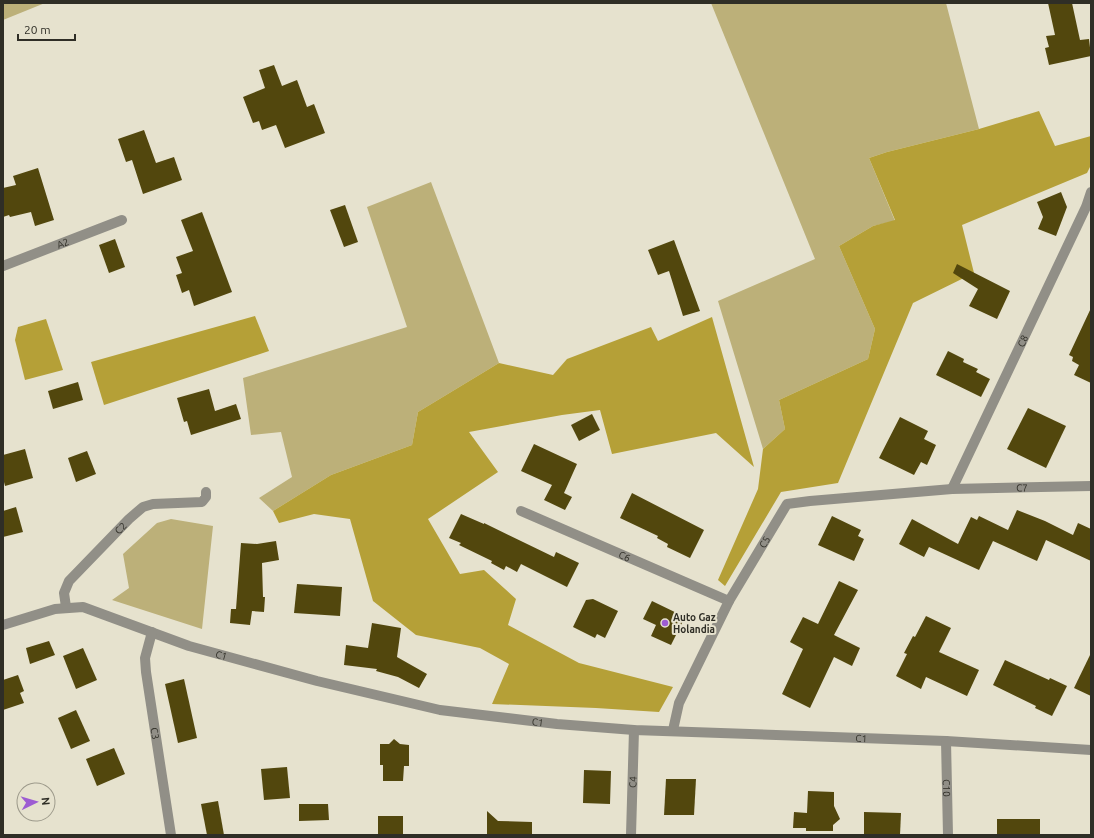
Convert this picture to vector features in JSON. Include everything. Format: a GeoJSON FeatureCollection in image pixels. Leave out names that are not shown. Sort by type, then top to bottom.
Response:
{"type":"FeatureCollection","features":[{"type":"Feature","properties":{"kind":"street","name":"C8"},"geometry":{"type":"LineString","coordinates":[[952,490],[1091,192]]}},
{"type":"Feature","properties":{"kind":"street","name":"A2"},"geometry":{"type":"LineString","coordinates":[[3,266],[122,220]]}},
{"type":"Feature","properties":{"kind":"street","name":"C7"},"geometry":{"type":"LineString","coordinates":[[952,490],[1091,486]]}},
{"type":"Feature","properties":{"kind":"street","name":"C5"},"geometry":{"type":"LineString","coordinates":[[672,730],[679,703],[729,601],[787,504],[952,490]]}},
{"type":"Feature","properties":{"kind":"street","name":"C2"},"geometry":{"type":"LineString","coordinates":[[66,607],[64,593],[69,581],[123,525],[143,508],[153,504],[202,502],[206,497],[206,492]]}},
{"type":"Feature","properties":{"kind":"street","name":"C6"},"geometry":{"type":"LineString","coordinates":[[521,511],[729,601]]}},
{"type":"Feature","properties":{"kind":"street","name":"C1"},"geometry":{"type":"LineString","coordinates":[[3,625],[44,611],[66,607],[83,607],[152,632],[238,660],[317,681],[440,710],[557,724],[634,730],[672,730],[946,741],[1091,750]]}},
{"type":"Feature","properties":{"kind":"street","name":"C3"},"geometry":{"type":"LineString","coordinates":[[152,632],[145,658],[146,672],[171,835]]}},
{"type":"Feature","properties":{"kind":"street","name":"C4"},"geometry":{"type":"LineString","coordinates":[[632,835],[634,730]]}},
{"type":"Feature","properties":{"kind":"street","name":"C10"},"geometry":{"type":"LineString","coordinates":[[946,741],[948,835]]}},
{"type":"Feature","properties":{"kind":"shaded area"},"geometry":{"type":"Polygon","coordinates":[[[3,3],[45,3],[3,20],[3,3]]]}},
{"type":"Feature","properties":{"kind":"shaded area"},"geometry":{"type":"Polygon","coordinates":[[[711,3],[946,3],[979,129],[887,152],[869,158],[895,221],[873,226],[839,246],[875,329],[868,359],[779,400],[785,429],[763,449],[718,301],[815,259],[711,3]]]}},
{"type":"Feature","properties":{"kind":"shaded area"},"geometry":{"type":"Polygon","coordinates":[[[1039,111],[1055,146],[1091,136],[1091,165],[1087,173],[962,225],[974,273],[913,303],[838,483],[781,492],[725,586],[718,580],[758,489],[763,449],[785,429],[779,400],[868,359],[875,329],[839,246],[873,226],[895,220],[869,158],[887,152],[979,129],[1039,111]]]}},
{"type":"Feature","properties":{"kind":"shaded area"},"geometry":{"type":"Polygon","coordinates":[[[431,182],[499,363],[418,412],[412,445],[331,475],[273,511],[259,498],[292,477],[281,432],[251,435],[243,378],[407,327],[367,207],[431,182]]]}},
{"type":"Feature","properties":{"kind":"shaded area"},"geometry":{"type":"Polygon","coordinates":[[[255,316],[269,351],[104,405],[91,362],[255,316]]]}},
{"type":"Feature","properties":{"kind":"shaded area"},"geometry":{"type":"Polygon","coordinates":[[[712,317],[754,467],[716,433],[612,454],[600,410],[562,415],[469,432],[498,472],[428,519],[460,574],[484,570],[516,599],[508,625],[579,663],[673,687],[659,712],[492,704],[509,664],[480,648],[416,635],[373,601],[350,519],[314,514],[279,523],[273,511],[331,475],[412,445],[418,412],[499,363],[553,375],[567,359],[651,327],[658,341],[712,317]]]}},
{"type":"Feature","properties":{"kind":"shaded area"},"geometry":{"type":"Polygon","coordinates":[[[46,319],[63,370],[25,380],[15,340],[18,327],[46,319]]]}},
{"type":"Feature","properties":{"kind":"shaded area"},"geometry":{"type":"Polygon","coordinates":[[[171,519],[213,526],[202,629],[112,600],[129,588],[123,554],[157,523],[171,519]]]}},
{"type":"Feature","properties":{"kind":"building"},"geometry":{"type":"Polygon","coordinates":[[[1048,3],[1072,3],[1080,40],[1089,39],[1091,56],[1049,65],[1045,48],[1049,47],[1046,36],[1055,35],[1048,3]]]}},
{"type":"Feature","properties":{"kind":"building"},"geometry":{"type":"Polygon","coordinates":[[[274,65],[282,86],[297,80],[307,107],[314,104],[325,133],[285,148],[276,125],[262,130],[259,121],[253,123],[243,97],[265,88],[259,70],[274,65]]]}},
{"type":"Feature","properties":{"kind":"building"},"geometry":{"type":"Polygon","coordinates":[[[144,130],[156,163],[174,157],[182,180],[143,194],[132,160],[126,162],[118,139],[144,130]]]}},
{"type":"Feature","properties":{"kind":"building"},"geometry":{"type":"Polygon","coordinates":[[[38,168],[54,220],[35,226],[31,212],[10,217],[9,215],[3,217],[3,188],[16,185],[13,176],[38,168]]]}},
{"type":"Feature","properties":{"kind":"building"},"geometry":{"type":"Polygon","coordinates":[[[1061,192],[1067,207],[1056,236],[1038,229],[1043,217],[1037,202],[1061,192]]]}},
{"type":"Feature","properties":{"kind":"building"},"geometry":{"type":"Polygon","coordinates":[[[345,205],[358,242],[344,247],[330,210],[345,205]]]}},
{"type":"Feature","properties":{"kind":"building"},"geometry":{"type":"Polygon","coordinates":[[[202,212],[232,292],[194,306],[189,290],[182,293],[176,275],[182,273],[176,257],[193,251],[181,220],[202,212]]]}},
{"type":"Feature","properties":{"kind":"building"},"geometry":{"type":"Polygon","coordinates":[[[115,239],[125,267],[109,273],[99,245],[115,239]]]}},
{"type":"Feature","properties":{"kind":"building"},"geometry":{"type":"Polygon","coordinates":[[[674,240],[700,311],[683,316],[669,271],[658,275],[648,250],[674,240]]]}},
{"type":"Feature","properties":{"kind":"building"},"geometry":{"type":"Polygon","coordinates":[[[957,264],[1010,291],[997,319],[969,306],[978,289],[953,273],[957,264]]]}},
{"type":"Feature","properties":{"kind":"building"},"geometry":{"type":"Polygon","coordinates":[[[1091,308],[1091,383],[1074,375],[1079,365],[1072,361],[1073,357],[1069,355],[1091,308]]]}},
{"type":"Feature","properties":{"kind":"building"},"geometry":{"type":"Polygon","coordinates":[[[948,351],[964,359],[963,362],[978,369],[976,372],[990,379],[981,397],[936,375],[948,351]]]}},
{"type":"Feature","properties":{"kind":"building"},"geometry":{"type":"Polygon","coordinates":[[[78,382],[83,400],[53,409],[48,391],[78,382]]]}},
{"type":"Feature","properties":{"kind":"building"},"geometry":{"type":"Polygon","coordinates":[[[209,389],[215,411],[236,404],[241,419],[191,435],[187,421],[184,422],[177,398],[209,389]]]}},
{"type":"Feature","properties":{"kind":"building"},"geometry":{"type":"Polygon","coordinates":[[[1028,408],[1066,426],[1046,468],[1007,449],[1028,408]]]}},
{"type":"Feature","properties":{"kind":"building"},"geometry":{"type":"Polygon","coordinates":[[[592,414],[600,430],[579,441],[571,425],[592,414]]]}},
{"type":"Feature","properties":{"kind":"building"},"geometry":{"type":"Polygon","coordinates":[[[900,417],[928,431],[924,439],[936,445],[927,465],[921,462],[914,475],[879,458],[900,417]]]}},
{"type":"Feature","properties":{"kind":"building"},"geometry":{"type":"Polygon","coordinates":[[[534,444],[577,464],[564,493],[572,497],[565,510],[544,500],[552,485],[521,471],[534,444]]]}},
{"type":"Feature","properties":{"kind":"building"},"geometry":{"type":"Polygon","coordinates":[[[25,449],[33,478],[5,486],[3,478],[3,455],[25,449]]]}},
{"type":"Feature","properties":{"kind":"building"},"geometry":{"type":"Polygon","coordinates":[[[87,451],[96,474],[76,482],[68,458],[87,451]]]}},
{"type":"Feature","properties":{"kind":"building"},"geometry":{"type":"Polygon","coordinates":[[[632,493],[704,530],[690,558],[667,547],[668,544],[657,538],[658,536],[620,518],[632,493]]]}},
{"type":"Feature","properties":{"kind":"building"},"geometry":{"type":"Polygon","coordinates":[[[16,507],[23,532],[3,537],[3,511],[16,507]]]}},
{"type":"Feature","properties":{"kind":"building"},"geometry":{"type":"Polygon","coordinates":[[[1017,510],[1045,521],[1073,535],[1078,523],[1091,529],[1091,561],[1046,540],[1037,561],[993,541],[979,570],[929,547],[924,557],[899,544],[912,519],[958,544],[971,517],[977,520],[979,516],[1008,530],[1017,510]]]}},
{"type":"Feature","properties":{"kind":"building"},"geometry":{"type":"Polygon","coordinates":[[[461,514],[484,523],[554,557],[556,552],[579,563],[567,587],[521,564],[517,572],[506,566],[504,570],[491,563],[492,561],[459,545],[461,543],[449,538],[461,514]]]}},
{"type":"Feature","properties":{"kind":"building"},"geometry":{"type":"Polygon","coordinates":[[[832,516],[861,530],[858,536],[864,539],[854,561],[818,545],[832,516]]]}},
{"type":"Feature","properties":{"kind":"building"},"geometry":{"type":"Polygon","coordinates":[[[276,541],[279,560],[262,563],[263,597],[265,597],[264,612],[252,611],[250,625],[230,623],[231,609],[236,609],[241,543],[257,544],[276,541]]]}},
{"type":"Feature","properties":{"kind":"building"},"geometry":{"type":"Polygon","coordinates":[[[839,581],[858,590],[834,635],[860,648],[852,666],[834,657],[810,708],[782,694],[803,649],[790,642],[803,617],[818,624],[839,581]]]}},
{"type":"Feature","properties":{"kind":"building"},"geometry":{"type":"Polygon","coordinates":[[[297,584],[342,587],[340,616],[294,613],[297,584]]]}},
{"type":"Feature","properties":{"kind":"building"},"geometry":{"type":"Polygon","coordinates":[[[593,599],[618,611],[605,638],[597,634],[595,638],[573,627],[586,600],[593,599]]]}},
{"type":"Feature","properties":{"kind":"building"},"geometry":{"type":"Polygon","coordinates":[[[652,601],[685,617],[671,645],[651,636],[656,625],[643,619],[652,601]]]}},
{"type":"Feature","properties":{"kind":"building"},"geometry":{"type":"Polygon","coordinates":[[[926,616],[951,628],[939,652],[979,670],[967,696],[926,677],[921,689],[896,676],[907,654],[904,653],[913,636],[915,637],[926,616]]]}},
{"type":"Feature","properties":{"kind":"building"},"geometry":{"type":"Polygon","coordinates":[[[372,623],[401,628],[397,657],[427,674],[419,688],[398,677],[376,671],[377,669],[344,665],[346,645],[368,648],[372,623]]]}},
{"type":"Feature","properties":{"kind":"building"},"geometry":{"type":"Polygon","coordinates":[[[49,641],[55,655],[30,664],[26,648],[49,641]]]}},
{"type":"Feature","properties":{"kind":"building"},"geometry":{"type":"Polygon","coordinates":[[[83,648],[97,680],[76,689],[63,656],[83,648]]]}},
{"type":"Feature","properties":{"kind":"building"},"geometry":{"type":"Polygon","coordinates":[[[1091,653],[1091,696],[1074,688],[1091,653]]]}},
{"type":"Feature","properties":{"kind":"building"},"geometry":{"type":"Polygon","coordinates":[[[1005,660],[1049,680],[1050,678],[1067,686],[1052,716],[1035,708],[1036,706],[993,685],[1005,660]]]}},
{"type":"Feature","properties":{"kind":"building"},"geometry":{"type":"Polygon","coordinates":[[[18,675],[24,691],[20,693],[24,703],[3,710],[3,680],[18,675]]]}},
{"type":"Feature","properties":{"kind":"building"},"geometry":{"type":"Polygon","coordinates":[[[184,679],[197,738],[178,743],[165,684],[184,679]]]}},
{"type":"Feature","properties":{"kind":"building"},"geometry":{"type":"Polygon","coordinates":[[[76,710],[90,741],[71,749],[58,718],[76,710]]]}},
{"type":"Feature","properties":{"kind":"building"},"geometry":{"type":"Polygon","coordinates":[[[394,739],[400,744],[409,745],[409,766],[404,766],[403,781],[383,781],[383,765],[380,765],[380,744],[389,744],[394,739]]]}},
{"type":"Feature","properties":{"kind":"building"},"geometry":{"type":"Polygon","coordinates":[[[114,748],[125,774],[97,786],[86,759],[114,748]]]}},
{"type":"Feature","properties":{"kind":"building"},"geometry":{"type":"Polygon","coordinates":[[[287,767],[290,798],[264,800],[261,769],[287,767]]]}},
{"type":"Feature","properties":{"kind":"building"},"geometry":{"type":"Polygon","coordinates":[[[584,770],[611,771],[610,804],[583,803],[584,770]]]}},
{"type":"Feature","properties":{"kind":"building"},"geometry":{"type":"Polygon","coordinates":[[[666,779],[696,779],[694,815],[664,815],[666,779]]]}},
{"type":"Feature","properties":{"kind":"building"},"geometry":{"type":"Polygon","coordinates":[[[808,791],[834,792],[834,806],[840,819],[833,825],[833,831],[806,831],[806,828],[793,828],[794,812],[807,813],[808,791]]]}},
{"type":"Feature","properties":{"kind":"building"},"geometry":{"type":"Polygon","coordinates":[[[218,801],[224,835],[207,835],[201,804],[218,801]]]}},
{"type":"Feature","properties":{"kind":"building"},"geometry":{"type":"Polygon","coordinates":[[[299,804],[328,804],[329,820],[299,821],[299,804]]]}},
{"type":"Feature","properties":{"kind":"building"},"geometry":{"type":"Polygon","coordinates":[[[487,811],[498,821],[532,822],[532,835],[487,835],[487,811]]]}},
{"type":"Feature","properties":{"kind":"building"},"geometry":{"type":"Polygon","coordinates":[[[864,812],[901,813],[900,835],[864,834],[864,812]]]}},
{"type":"Feature","properties":{"kind":"building"},"geometry":{"type":"Polygon","coordinates":[[[378,816],[403,816],[403,835],[378,835],[378,816]]]}},
{"type":"Feature","properties":{"kind":"building"},"geometry":{"type":"Polygon","coordinates":[[[997,819],[1040,819],[1040,835],[997,835],[997,819]]]}},
{"type":"Feature","properties":{"kind":"place","name":"Auto Gaz Holandia"},"geometry":{"type":"Point","coordinates":[665,623]}}]}
